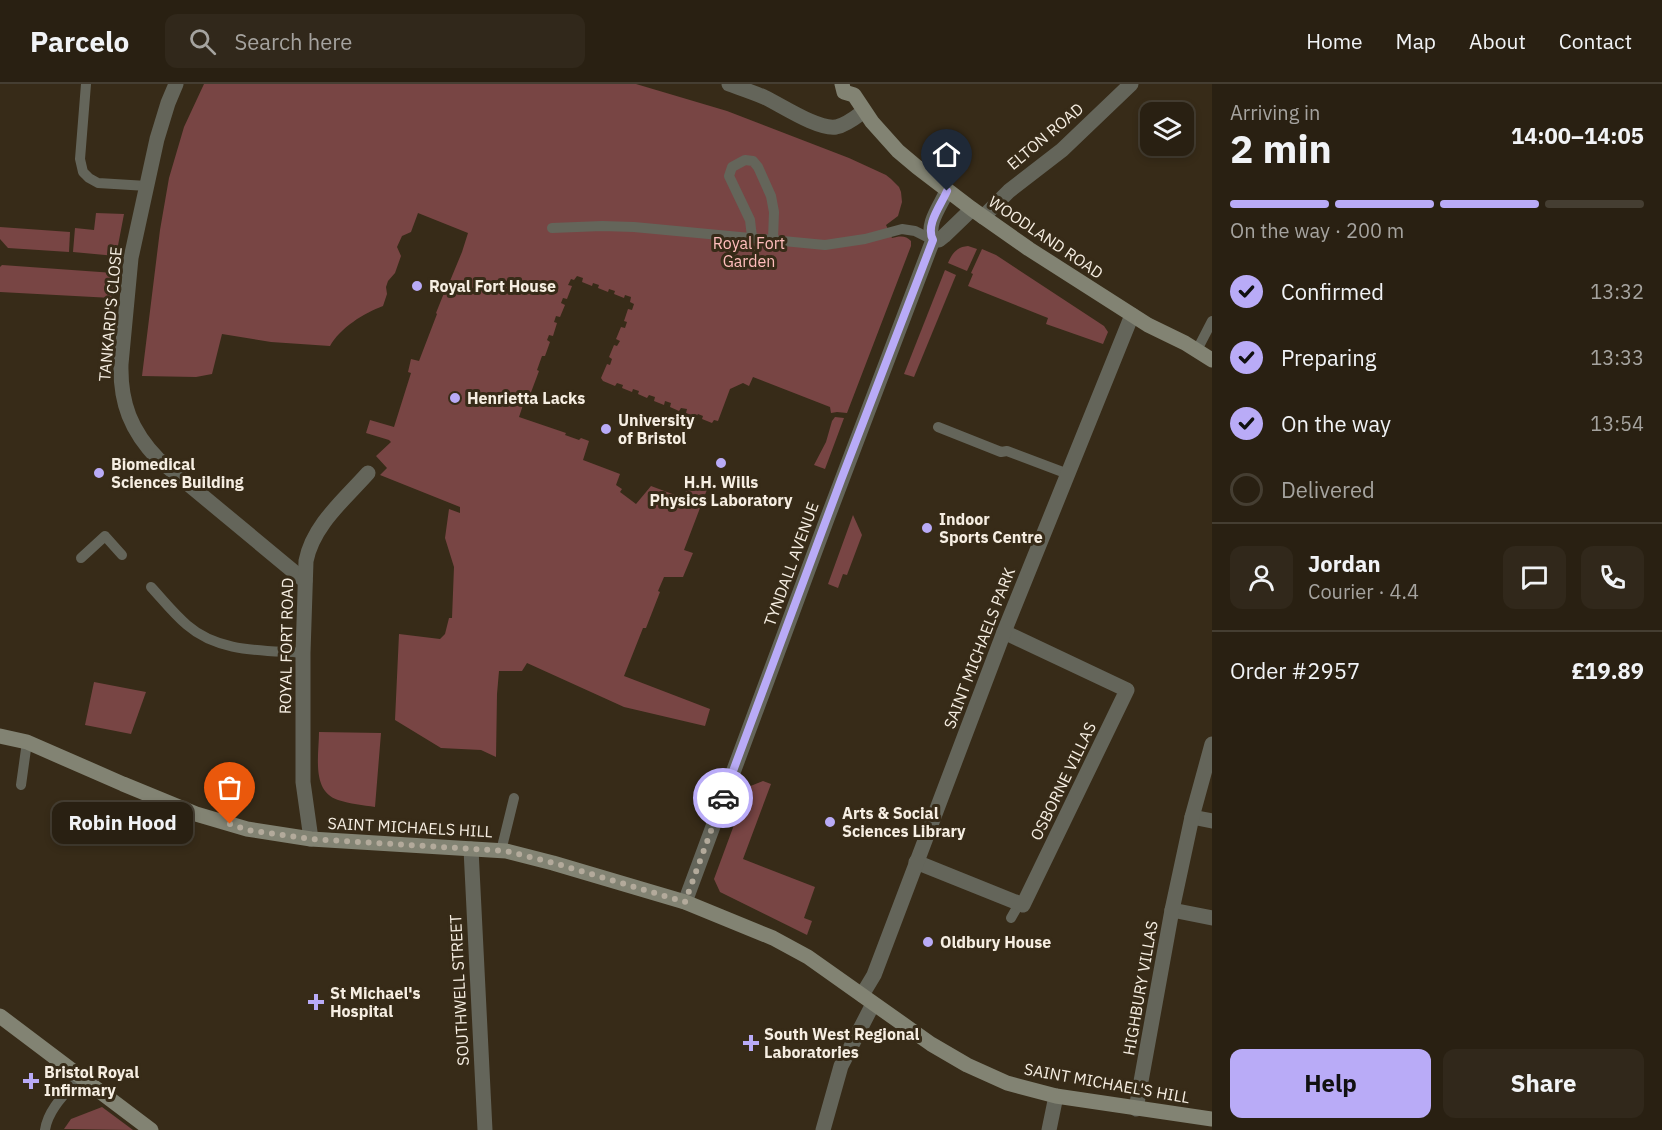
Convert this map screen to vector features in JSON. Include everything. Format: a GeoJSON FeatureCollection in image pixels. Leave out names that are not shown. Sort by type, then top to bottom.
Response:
{"type":"FeatureCollection","features":[{"type":"Feature","properties":{"kind":"street","name":"TANKARD'S CLOSE"},"geometry":{"type":"LineString","coordinates":[[176,84],[157,138],[131,258],[121,364],[122,391],[128,414],[142,440],[158,459],[305,581]]}},
{"type":"Feature","properties":{"kind":"street"},"geometry":{"type":"LineString","coordinates":[[729,84],[764,97],[826,127],[842,125],[864,111]]}},
{"type":"Feature","properties":{"kind":"street","name":"WOODLAND ROAD"},"geometry":{"type":"LineString","coordinates":[[842,84],[844,92],[857,90],[864,111],[898,151],[947,191],[1029,249],[1132,315],[1212,360]]}},
{"type":"Feature","properties":{"kind":"street","name":"ELTON ROAD"},"geometry":{"type":"LineString","coordinates":[[978,213],[1062,150],[1131,84]]}},
{"type":"Feature","properties":{"kind":"street","name":"TYNDALL AVENUE"},"geometry":{"type":"LineString","coordinates":[[685,902],[830,509],[933,240],[931,225],[947,191]]}},
{"type":"Feature","properties":{"kind":"street"},"geometry":{"type":"LineString","coordinates":[[933,240],[939,240],[978,213]]}},
{"type":"Feature","properties":{"kind":"street","name":"SAINT MICHAELS PARK"},"geometry":{"type":"LineString","coordinates":[[823,1130],[841,1084],[846,1057],[868,999],[874,975],[916,862],[1004,632],[1132,315]]}},
{"type":"Feature","properties":{"kind":"street","name":"ROYAL FORT ROAD"},"geometry":{"type":"LineString","coordinates":[[311,839],[303,782],[303,653],[307,554],[316,535],[334,510],[368,474]]}},
{"type":"Feature","properties":{"kind":"street","name":"OSBORNE VILLAS"},"geometry":{"type":"LineString","coordinates":[[1004,632],[1127,690],[1023,905],[1018,904]]}},
{"type":"Feature","properties":{"kind":"street","name":"SAINT MICHAELS HILL"},"geometry":{"type":"LineString","coordinates":[[0,736],[27,742],[196,814],[247,830],[311,839],[501,851],[554,863],[685,902],[773,938],[808,957],[868,999]]}},
{"type":"Feature","properties":{"kind":"street","name":"HIGHBURY VILLAS"},"geometry":{"type":"LineString","coordinates":[[1136,1109],[1172,910],[1192,817],[1212,744]]}},
{"type":"Feature","properties":{"kind":"street"},"geometry":{"type":"LineString","coordinates":[[1192,817],[1212,821]]}},
{"type":"Feature","properties":{"kind":"street","name":"SOUTHWELL STREET"},"geometry":{"type":"LineString","coordinates":[[471,849],[485,1130]]}},
{"type":"Feature","properties":{"kind":"street"},"geometry":{"type":"LineString","coordinates":[[916,862],[1018,904]]}},
{"type":"Feature","properties":{"kind":"street","name":"HIGHBURY VILLAS"},"geometry":{"type":"LineString","coordinates":[[1172,910],[1212,918]]}},
{"type":"Feature","properties":{"kind":"street","name":"SAINT MICHAEL'S HILL"},"geometry":{"type":"LineString","coordinates":[[868,999],[931,1044],[967,1065],[1007,1083],[1056,1096],[1212,1119]]}},
{"type":"Feature","properties":{"kind":"street"},"geometry":{"type":"LineString","coordinates":[[0,1016],[151,1130]]}},
{"type":"Feature","properties":{"kind":"street"},"geometry":{"type":"LineString","coordinates":[[1048,1130],[1056,1096]]}},
{"type":"Feature","properties":{"kind":"lane"},"geometry":{"type":"LineString","coordinates":[[86,84],[80,159],[83,172],[99,183],[147,186]]}},
{"type":"Feature","properties":{"kind":"lane"},"geometry":{"type":"LineString","coordinates":[[752,237],[750,220],[729,176],[732,167],[745,160],[753,161],[758,167],[771,195],[774,212],[772,239]]}},
{"type":"Feature","properties":{"kind":"lane"},"geometry":{"type":"LineString","coordinates":[[552,228],[634,227],[814,244],[835,244],[865,239],[902,229],[915,231],[933,240]]}},
{"type":"Feature","properties":{"kind":"lane"},"geometry":{"type":"LineString","coordinates":[[1197,350],[1212,321]]}},
{"type":"Feature","properties":{"kind":"lane"},"geometry":{"type":"LineString","coordinates":[[939,427],[1001,452],[1007,451],[1068,474]]}},
{"type":"Feature","properties":{"kind":"lane"},"geometry":{"type":"LineString","coordinates":[[81,558],[105,536],[122,555]]}},
{"type":"Feature","properties":{"kind":"lane"},"geometry":{"type":"LineString","coordinates":[[151,587],[186,625],[218,643],[247,649],[303,653]]}},
{"type":"Feature","properties":{"kind":"lane"},"geometry":{"type":"LineString","coordinates":[[21,785],[27,742]]}},
{"type":"Feature","properties":{"kind":"lane"},"geometry":{"type":"LineString","coordinates":[[501,851],[514,798]]}},
{"type":"Feature","properties":{"kind":"lane"},"geometry":{"type":"LineString","coordinates":[[1011,918],[1018,904]]}},
{"type":"Feature","properties":{"kind":"lane"},"geometry":{"type":"LineString","coordinates":[[45,1130],[46,1120],[51,1111],[80,1077]]}},
{"type":"Feature","properties":{"kind":"green space","name":"Royal Fort Garden"},"geometry":{"type":"Polygon","coordinates":[[[204,84],[636,84],[727,111],[849,158],[886,175],[899,187],[902,202],[898,216],[886,225],[892,238],[900,236],[907,238],[911,241],[911,246],[847,413],[831,413],[830,407],[753,377],[749,386],[743,383],[730,389],[718,421],[714,420],[712,423],[702,419],[703,416],[698,414],[696,417],[686,413],[687,409],[681,408],[679,411],[670,407],[671,403],[665,401],[664,405],[654,401],[655,397],[649,395],[647,398],[638,394],[639,391],[633,389],[632,392],[622,388],[623,385],[617,383],[615,386],[603,381],[601,378],[607,364],[610,365],[612,359],[609,357],[614,345],[617,346],[620,341],[616,339],[621,327],[625,328],[627,322],[624,321],[628,309],[632,310],[634,304],[630,302],[631,297],[625,295],[624,298],[614,294],[615,291],[609,289],[608,292],[593,283],[592,286],[582,282],[583,278],[577,276],[574,280],[571,279],[568,285],[572,286],[567,299],[563,298],[561,303],[565,305],[560,317],[556,316],[554,322],[557,323],[553,336],[549,335],[547,340],[550,342],[545,356],[542,356],[527,403],[524,402],[519,417],[566,433],[565,435],[579,440],[581,438],[589,441],[583,460],[620,474],[616,485],[622,489],[620,492],[636,504],[651,486],[683,498],[689,484],[695,486],[696,483],[708,487],[684,550],[693,553],[683,577],[664,577],[646,628],[643,628],[624,676],[710,709],[705,726],[624,707],[527,663],[522,671],[499,671],[496,757],[481,750],[441,748],[395,720],[399,634],[440,639],[445,634],[449,618],[452,618],[454,567],[445,538],[449,509],[460,513],[460,507],[380,475],[387,468],[376,456],[391,442],[366,433],[370,420],[394,427],[411,373],[408,372],[411,359],[419,361],[468,233],[418,213],[411,232],[402,236],[397,247],[401,256],[395,273],[388,281],[383,306],[353,322],[334,339],[330,346],[271,342],[222,334],[212,374],[196,377],[142,376],[160,230],[169,178],[184,127],[204,84]]]}},
{"type":"Feature","properties":{"kind":"green space"},"geometry":{"type":"Polygon","coordinates":[[[96,213],[124,214],[116,256],[73,252],[75,228],[94,230],[96,213]]]}},
{"type":"Feature","properties":{"kind":"green space"},"geometry":{"type":"Polygon","coordinates":[[[0,227],[70,232],[69,252],[8,248],[0,239],[0,227]]]}},
{"type":"Feature","properties":{"kind":"green space"},"geometry":{"type":"Polygon","coordinates":[[[968,246],[977,249],[967,271],[948,263],[955,252],[968,246]]]}},
{"type":"Feature","properties":{"kind":"green space"},"geometry":{"type":"Polygon","coordinates":[[[982,249],[996,255],[1104,326],[1108,332],[1103,344],[1046,324],[1048,318],[968,286],[982,249]]]}},
{"type":"Feature","properties":{"kind":"green space"},"geometry":{"type":"Polygon","coordinates":[[[2,265],[114,273],[112,298],[0,292],[0,267],[2,265]]]}},
{"type":"Feature","properties":{"kind":"green space"},"geometry":{"type":"Polygon","coordinates":[[[945,270],[956,275],[914,377],[904,374],[945,270]]]}},
{"type":"Feature","properties":{"kind":"green space"},"geometry":{"type":"Polygon","coordinates":[[[835,417],[844,418],[825,469],[814,465],[835,417]]]}},
{"type":"Feature","properties":{"kind":"green space"},"geometry":{"type":"Polygon","coordinates":[[[853,515],[862,535],[847,575],[843,574],[838,588],[828,584],[853,515]]]}},
{"type":"Feature","properties":{"kind":"green space"},"geometry":{"type":"Polygon","coordinates":[[[94,682],[146,692],[131,734],[85,725],[94,682]]]}},
{"type":"Feature","properties":{"kind":"green space"},"geometry":{"type":"Polygon","coordinates":[[[319,732],[381,733],[375,807],[338,800],[324,789],[318,771],[319,732]]]}},
{"type":"Feature","properties":{"kind":"green space"},"geometry":{"type":"Polygon","coordinates":[[[763,781],[771,784],[743,859],[815,887],[804,918],[812,921],[807,935],[720,892],[714,879],[748,787],[763,781]]]}},
{"type":"Feature","properties":{"kind":"green space"},"geometry":{"type":"Polygon","coordinates":[[[102,1107],[133,1130],[64,1129],[71,1119],[102,1107]]]}},
{"type":"Feature","properties":{"kind":"way so far"},"geometry":{"type":"LineString","coordinates":[[230,824],[247,830],[311,839],[506,851],[685,902],[723,798]]}},
{"type":"Feature","properties":{"kind":"place","name":"Royal Fort House"},"geometry":{"type":"Point","coordinates":[417,286]}},
{"type":"Feature","properties":{"kind":"place","name":"Henrietta Lacks"},"geometry":{"type":"Point","coordinates":[455,398]}},
{"type":"Feature","properties":{"kind":"place","name":"University of Bristol"},"geometry":{"type":"Point","coordinates":[606,429]}},
{"type":"Feature","properties":{"kind":"place","name":"H.H. Wills Physics Laboratory"},"geometry":{"type":"Point","coordinates":[721,463]}},
{"type":"Feature","properties":{"kind":"place","name":"Biomedical Sciences Building"},"geometry":{"type":"Point","coordinates":[99,473]}},
{"type":"Feature","properties":{"kind":"place","name":"Indoor Sports Centre"},"geometry":{"type":"Point","coordinates":[927,528]}},
{"type":"Feature","properties":{"kind":"place","name":"Arts & Social Sciences Library"},"geometry":{"type":"Point","coordinates":[830,822]}},
{"type":"Feature","properties":{"kind":"place","name":"Robin Hood"},"geometry":{"type":"Point","coordinates":[230,824]}},
{"type":"Feature","properties":{"kind":"place","name":"Oldbury House"},"geometry":{"type":"Point","coordinates":[928,942]}},
{"type":"Feature","properties":{"kind":"place","name":"St Michael's Hospital"},"geometry":{"type":"Point","coordinates":[316,1002]}},
{"type":"Feature","properties":{"kind":"place","name":"South West Regional Laboratories"},"geometry":{"type":"Point","coordinates":[751,1043]}},
{"type":"Feature","properties":{"kind":"place","name":"Bristol Royal Infirmary"},"geometry":{"type":"Point","coordinates":[31,1081]}},
{"type":"Feature","properties":{"kind":"route"},"geometry":{"type":"LineString","coordinates":[[723,798],[933,240],[931,225],[947,191]]}}]}
